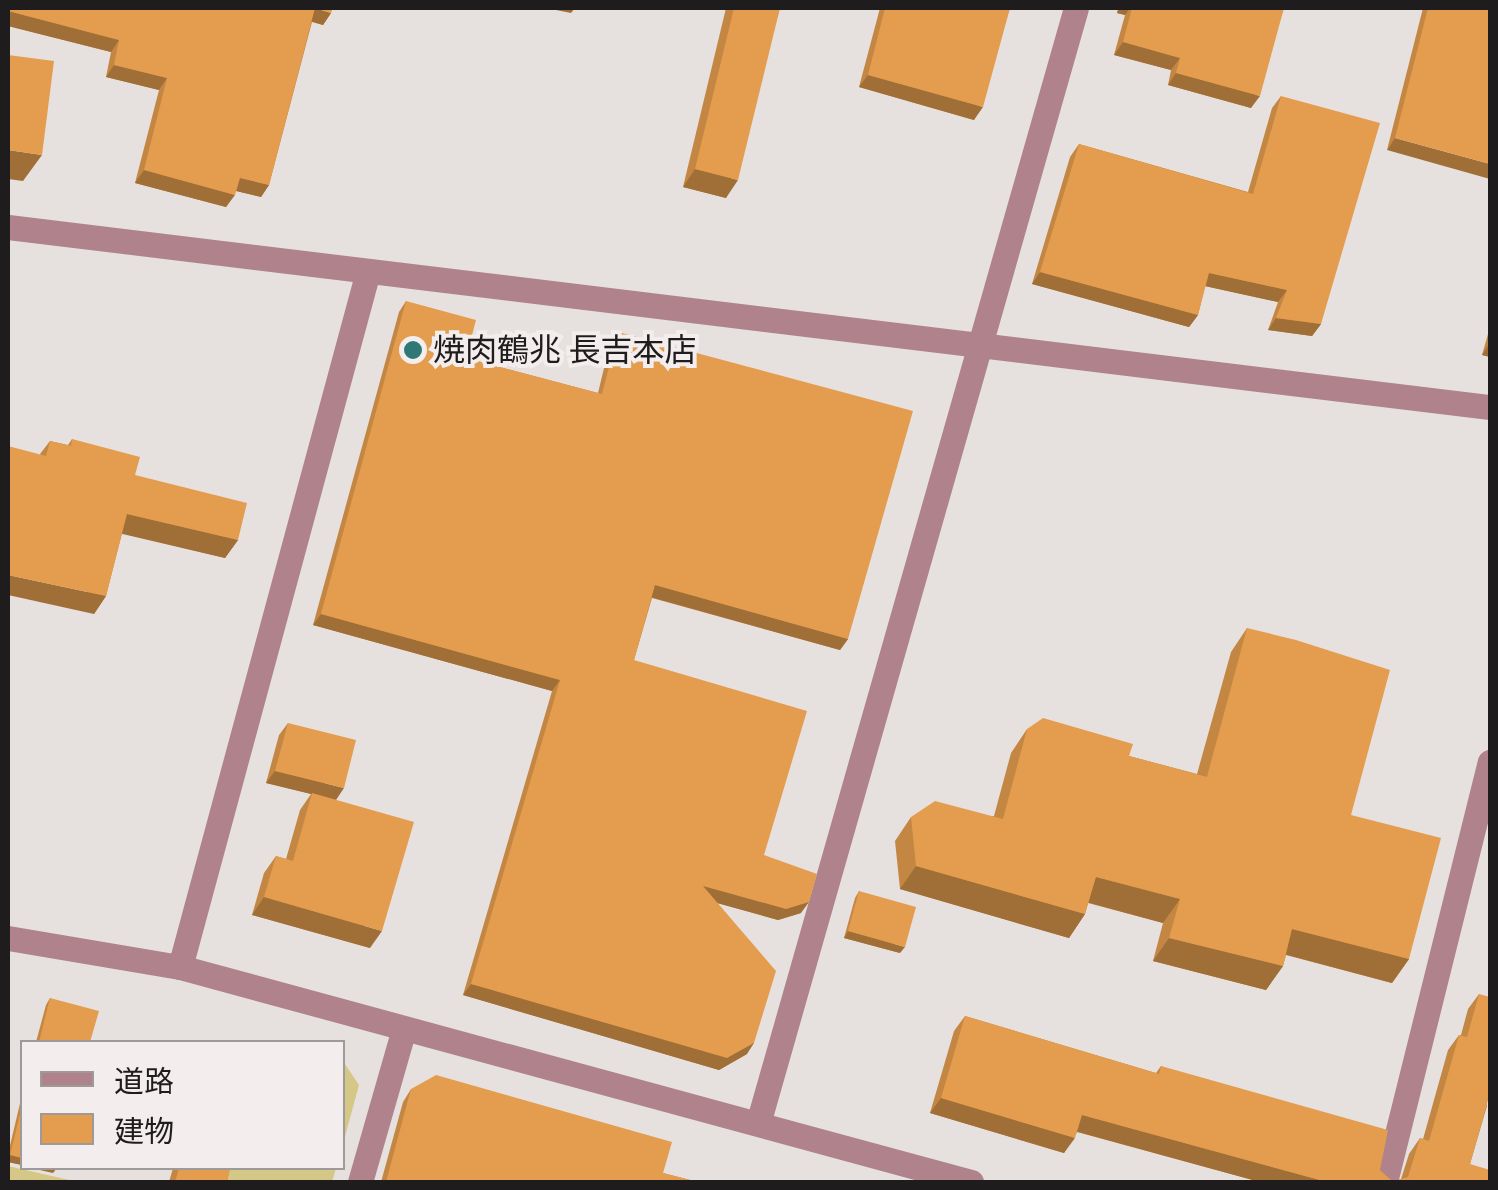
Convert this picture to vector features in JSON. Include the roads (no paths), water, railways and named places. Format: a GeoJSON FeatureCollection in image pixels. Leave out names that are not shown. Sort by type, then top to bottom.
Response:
{"type":"FeatureCollection","features":[{"type":"Feature","properties":{"kind":"street"},"geometry":{"type":"LineString","coordinates":[[760,1120],[1076,8]]}},
{"type":"Feature","properties":{"kind":"street"},"geometry":{"type":"LineString","coordinates":[[8,227],[1490,407]]}},
{"type":"Feature","properties":{"kind":"street"},"geometry":{"type":"LineString","coordinates":[[180,967],[368,271]]}},
{"type":"Feature","properties":{"kind":"street"},"geometry":{"type":"LineString","coordinates":[[1385,1182],[1490,762]]}},
{"type":"Feature","properties":{"kind":"street"},"geometry":{"type":"LineString","coordinates":[[8,938],[180,967],[760,1120],[971,1182]]}},
{"type":"Feature","properties":{"kind":"street"},"geometry":{"type":"LineString","coordinates":[[360,1182],[404,1029]]}},
{"type":"Feature","properties":{"kind":"place","name":"焼肉鶴兆 長吉本店"},"geometry":{"type":"Point","coordinates":[413,350]}}]}
